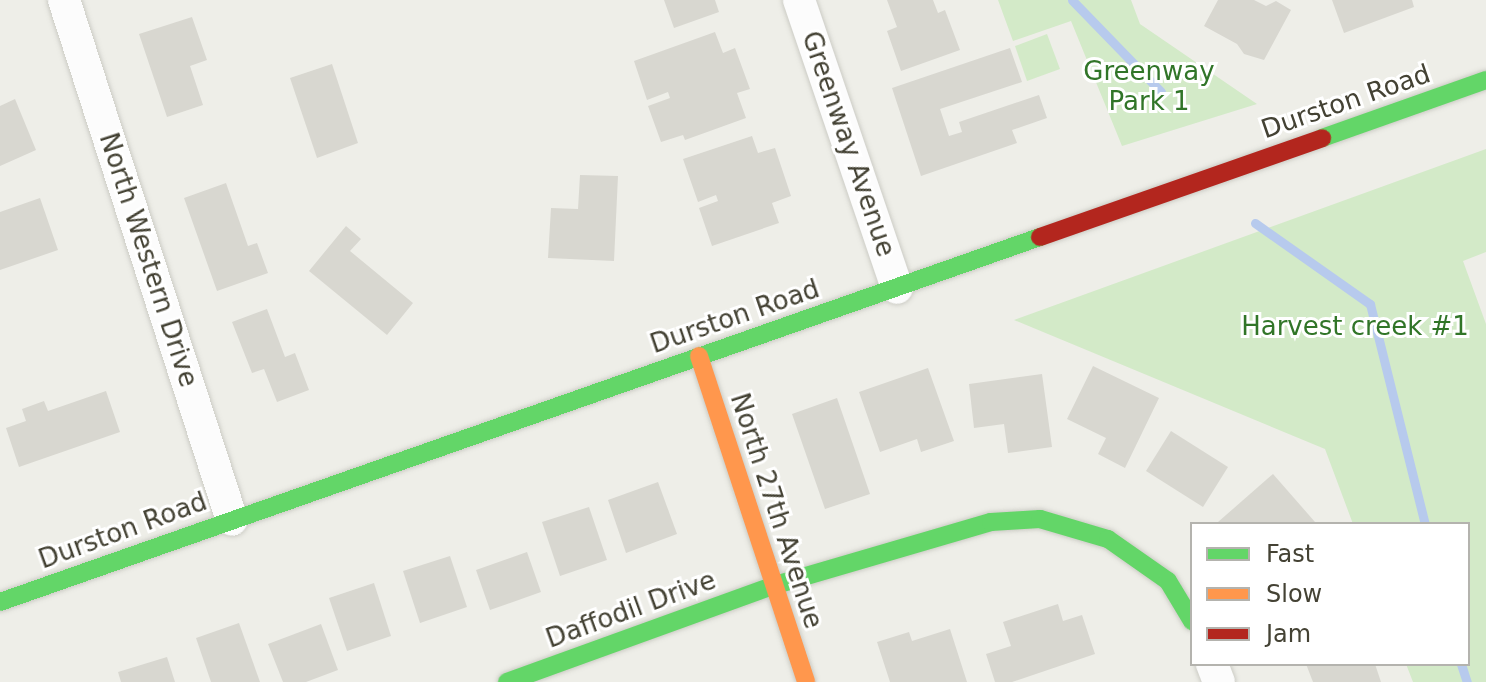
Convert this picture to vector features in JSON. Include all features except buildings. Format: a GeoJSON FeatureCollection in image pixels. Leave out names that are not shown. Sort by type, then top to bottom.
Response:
{"type":"FeatureCollection","features":[{"type":"Feature","properties":{"kind":"main road","name":"Durston Road"},"geometry":{"type":"LineString","coordinates":[[0,602],[1486,80]]}},
{"type":"Feature","properties":{"kind":"main road","name":"North 27th Avenue"},"geometry":{"type":"LineString","coordinates":[[699,356],[806,682]]}},
{"type":"Feature","properties":{"kind":"main road","name":"Daffodil Drive"},"geometry":{"type":"LineString","coordinates":[[507,682],[772,586],[940,534],[991,522],[1040,519],[1063,523],[1131,551],[1168,581],[1190,618]]}},
{"type":"Feature","properties":{"kind":"street","name":"North Western Drive"},"geometry":{"type":"LineString","coordinates":[[64,0],[232,520]]}},
{"type":"Feature","properties":{"kind":"street","name":"Greenway Avenue"},"geometry":{"type":"LineString","coordinates":[[799,0],[897,288]]}},
{"type":"Feature","properties":{"kind":"green space","name":"Greenway Park 1"},"geometry":{"type":"Polygon","coordinates":[[[998,0],[1131,0],[1140,24],[1257,104],[1122,146],[1071,21],[1013,41],[998,0]]]}},
{"type":"Feature","properties":{"kind":"green space"},"geometry":{"type":"Polygon","coordinates":[[[1047,34],[1060,69],[1027,81],[1015,46],[1047,34]]]}},
{"type":"Feature","properties":{"kind":"green space","name":"Harvest creek #1"},"geometry":{"type":"Polygon","coordinates":[[[1486,149],[1486,252],[1463,261],[1486,324],[1486,682],[1413,682],[1407,666],[1470,666],[1470,522],[1352,522],[1325,449],[1014,320],[1486,149]]]}},
{"type":"Feature","properties":{"kind":"waterway"},"geometry":{"type":"LineString","coordinates":[[1072,0],[1161,92]]}},
{"type":"Feature","properties":{"kind":"waterway"},"geometry":{"type":"LineString","coordinates":[[1255,223],[1370,304],[1424,522]]}},
{"type":"Feature","properties":{"kind":"waterway"},"geometry":{"type":"LineString","coordinates":[[1462,666],[1467,682]]}},
{"type":"Feature","properties":{"kind":"traffic: fast"},"geometry":{"type":"LineString","coordinates":[[1322,138],[1486,80]]}},
{"type":"Feature","properties":{"kind":"traffic: fast"},"geometry":{"type":"LineString","coordinates":[[0,602],[1040,237]]}},
{"type":"Feature","properties":{"kind":"traffic: fast"},"geometry":{"type":"LineString","coordinates":[[507,682],[772,586],[991,522],[1040,519],[1108,539],[1168,581],[1190,618]]}},
{"type":"Feature","properties":{"kind":"traffic: slow"},"geometry":{"type":"LineString","coordinates":[[699,356],[806,682]]}},
{"type":"Feature","properties":{"kind":"traffic: jam"},"geometry":{"type":"LineString","coordinates":[[1040,237],[1322,138]]}}]}
